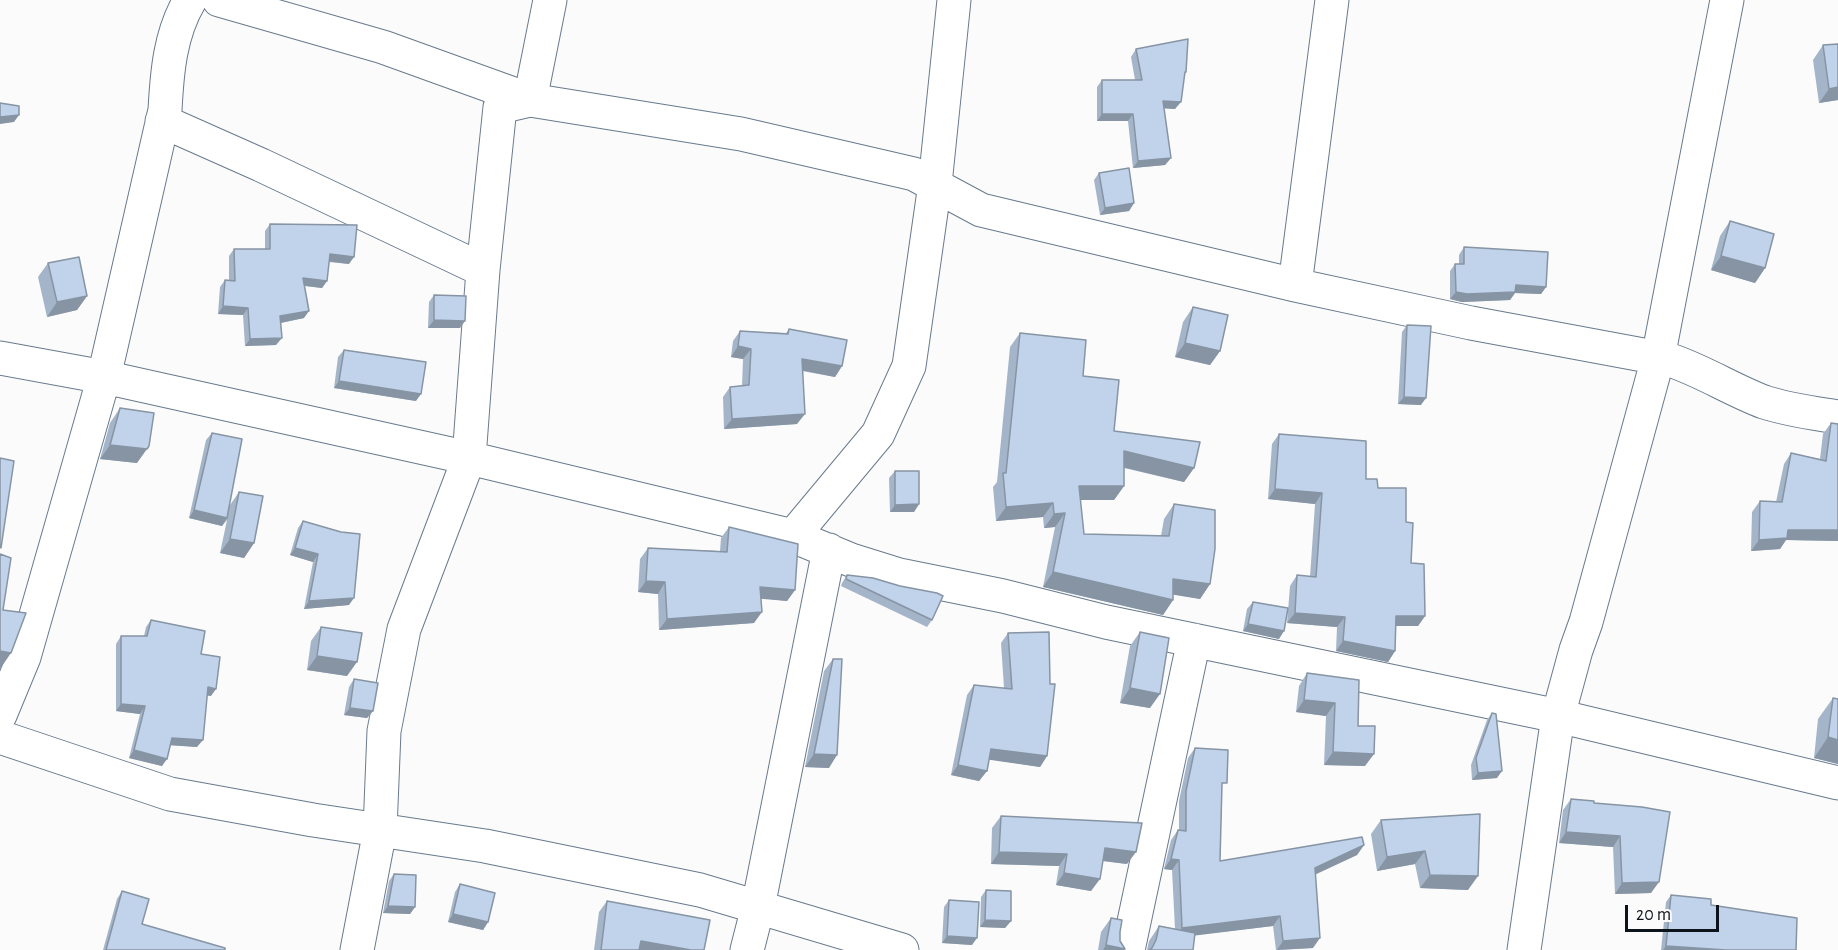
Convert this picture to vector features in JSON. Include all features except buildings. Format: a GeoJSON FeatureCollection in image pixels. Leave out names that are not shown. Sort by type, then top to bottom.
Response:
{"type":"FeatureCollection","features":[{"type":"Feature","properties":{"kind":"street"},"geometry":{"type":"LineString","coordinates":[[0,715],[24,657],[104,377],[162,121],[173,37],[190,0]]}},
{"type":"Feature","properties":{"kind":"street"},"geometry":{"type":"LineString","coordinates":[[219,0],[382,47],[530,100],[741,134],[915,174],[981,210],[1295,285],[1471,323],[1658,358],[1686,366],[1762,401],[1781,407],[1838,417]]}},
{"type":"Feature","properties":{"kind":"street"},"geometry":{"type":"LineString","coordinates":[[530,100],[550,0]]}},
{"type":"Feature","properties":{"kind":"street"},"geometry":{"type":"LineString","coordinates":[[793,536],[878,435],[909,366],[935,184],[954,0]]}},
{"type":"Feature","properties":{"kind":"street"},"geometry":{"type":"LineString","coordinates":[[1295,285],[1332,0]]}},
{"type":"Feature","properties":{"kind":"street"},"geometry":{"type":"LineString","coordinates":[[1524,950],[1558,716],[1658,358],[1727,0]]}},
{"type":"Feature","properties":{"kind":"street"},"geometry":{"type":"LineString","coordinates":[[357,950],[380,830],[384,731],[404,629],[469,458],[483,270],[500,107],[530,100]]}},
{"type":"Feature","properties":{"kind":"street"},"geometry":{"type":"LineString","coordinates":[[162,121],[483,270]]}},
{"type":"Feature","properties":{"kind":"street"},"geometry":{"type":"LineString","coordinates":[[0,358],[104,377],[469,458],[793,536],[851,560],[899,575],[1003,596],[1106,622],[1558,716],[1838,783]]}},
{"type":"Feature","properties":{"kind":"street"},"geometry":{"type":"LineString","coordinates":[[747,950],[758,907],[829,550]]}},
{"type":"Feature","properties":{"kind":"street"},"geometry":{"type":"LineString","coordinates":[[1128,950],[1194,640]]}},
{"type":"Feature","properties":{"kind":"street"},"geometry":{"type":"LineString","coordinates":[[0,737],[170,795],[496,848],[700,890],[902,950]]}}]}
